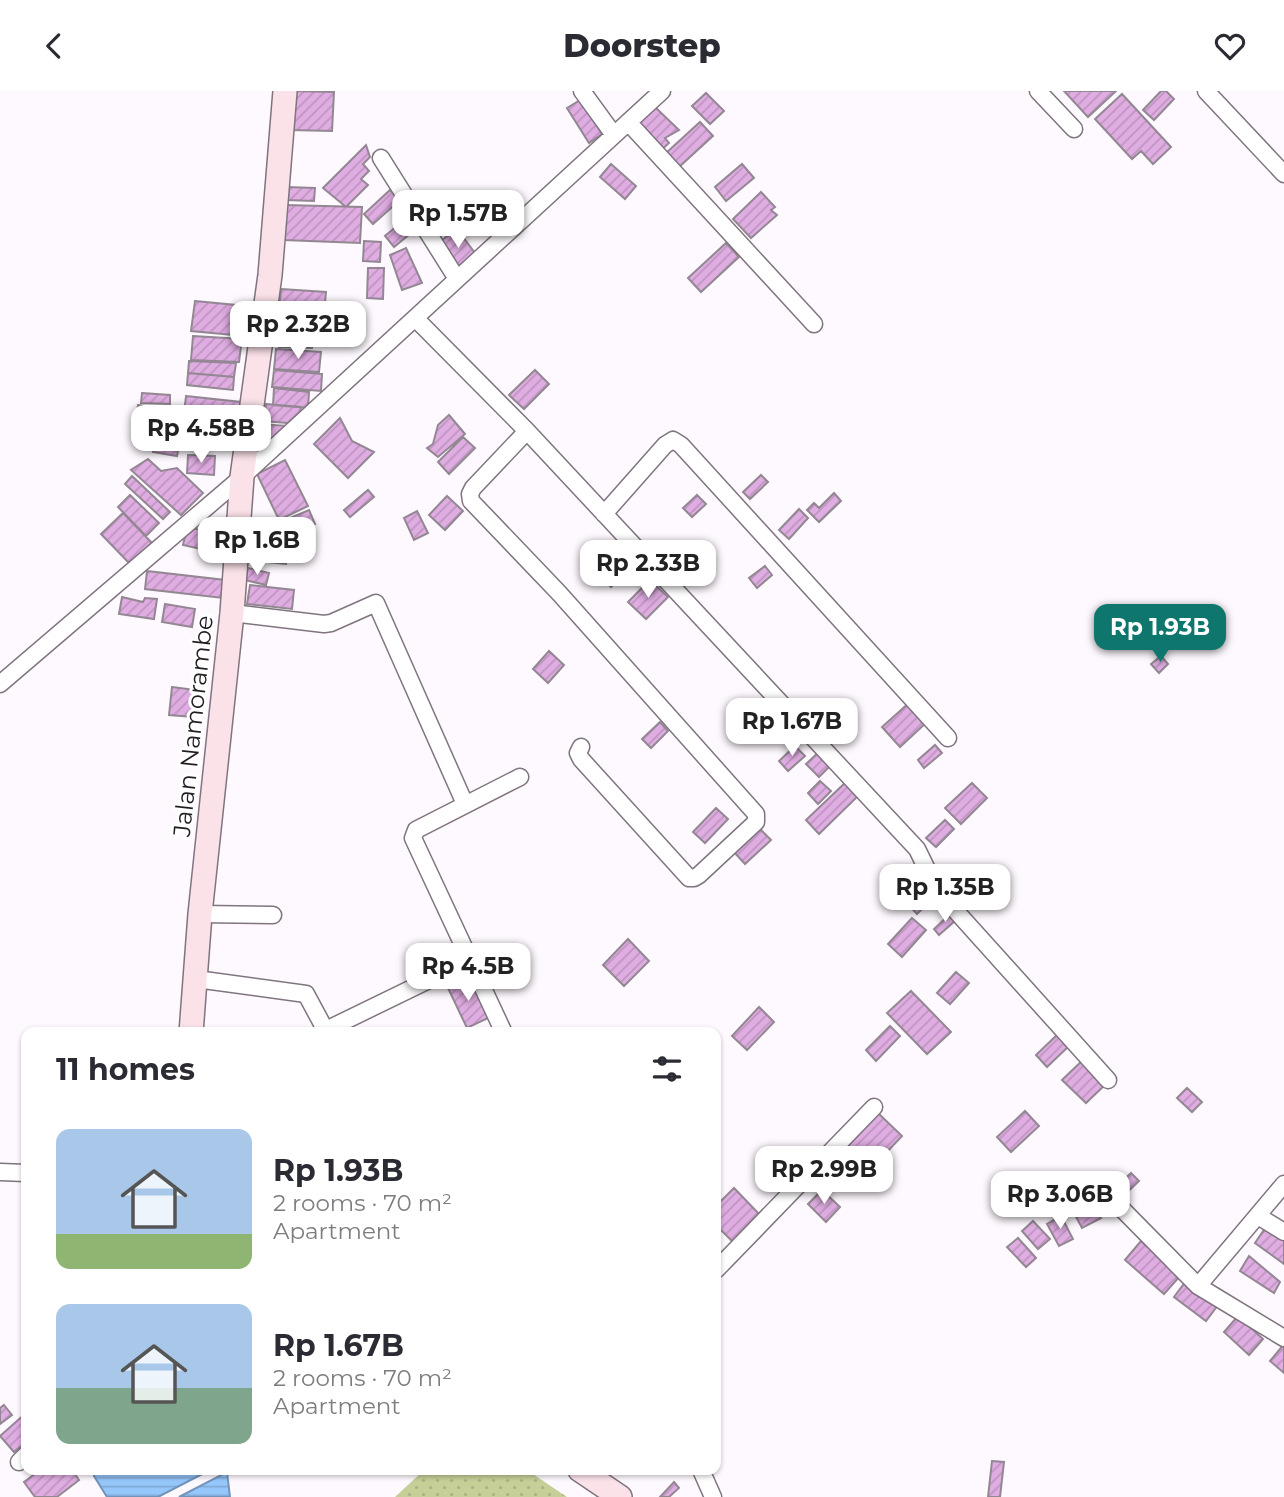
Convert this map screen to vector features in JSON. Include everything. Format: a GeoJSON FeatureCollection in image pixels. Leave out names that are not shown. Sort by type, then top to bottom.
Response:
{"type":"FeatureCollection","features":[{"type":"Feature","properties":{"kind":"main road","name":"Jalan Namorambe"},"geometry":{"type":"LineString","coordinates":[[192,1027],[200,913],[232,613],[242,477],[270,275],[285,91]]}},
{"type":"Feature","properties":{"kind":"main road"},"geometry":{"type":"LineString","coordinates":[[587,1475],[620,1497]]}},
{"type":"Feature","properties":{"kind":"street"},"geometry":{"type":"LineString","coordinates":[[582,91],[614,135]]}},
{"type":"Feature","properties":{"kind":"street"},"geometry":{"type":"LineString","coordinates":[[0,684],[242,477],[662,91]]}},
{"type":"Feature","properties":{"kind":"street"},"geometry":{"type":"LineString","coordinates":[[1038,91],[1074,129]]}},
{"type":"Feature","properties":{"kind":"street"},"geometry":{"type":"LineString","coordinates":[[1206,91],[1284,174]]}},
{"type":"Feature","properties":{"kind":"street"},"geometry":{"type":"LineString","coordinates":[[628,122],[814,324]]}},
{"type":"Feature","properties":{"kind":"street"},"geometry":{"type":"LineString","coordinates":[[381,158],[457,279]]}},
{"type":"Feature","properties":{"kind":"street"},"geometry":{"type":"LineString","coordinates":[[415,318],[527,431],[917,849],[937,890],[1108,1080]]}},
{"type":"Feature","properties":{"kind":"street"},"geometry":{"type":"LineString","coordinates":[[527,431],[473,488],[471,501],[653,695],[756,814],[756,822],[699,875],[694,879],[689,878],[581,759],[578,753],[581,747]]}},
{"type":"Feature","properties":{"kind":"street"},"geometry":{"type":"LineString","coordinates":[[604,514],[665,445],[673,440],[681,445],[948,738]]}},
{"type":"Feature","properties":{"kind":"street"},"geometry":{"type":"LineString","coordinates":[[232,613],[324,624],[376,603],[465,804]]}},
{"type":"Feature","properties":{"kind":"street"},"geometry":{"type":"LineString","coordinates":[[501,1027],[414,838],[416,830],[520,777]]}},
{"type":"Feature","properties":{"kind":"street"},"geometry":{"type":"LineString","coordinates":[[200,913],[273,915]]}},
{"type":"Feature","properties":{"kind":"street"},"geometry":{"type":"LineString","coordinates":[[334,1027],[470,960]]}},
{"type":"Feature","properties":{"kind":"street"},"geometry":{"type":"LineString","coordinates":[[196,979],[300,991],[306,994],[324,1027]]}},
{"type":"Feature","properties":{"kind":"street"},"geometry":{"type":"LineString","coordinates":[[721,1265],[874,1107]]}},
{"type":"Feature","properties":{"kind":"street"},"geometry":{"type":"LineString","coordinates":[[0,1172],[21,1173]]}},
{"type":"Feature","properties":{"kind":"street"},"geometry":{"type":"LineString","coordinates":[[1198,1286],[1284,1184]]}},
{"type":"Feature","properties":{"kind":"street"},"geometry":{"type":"LineString","coordinates":[[1122,1209],[1198,1286],[1284,1338]]}},
{"type":"Feature","properties":{"kind":"street"},"geometry":{"type":"LineString","coordinates":[[1258,1216],[1284,1232]]}},
{"type":"Feature","properties":{"kind":"street"},"geometry":{"type":"LineString","coordinates":[[703,1475],[713,1497]]}},
{"type":"Feature","properties":{"kind":"green space"},"geometry":{"type":"Polygon","coordinates":[[[419,1475],[534,1475],[567,1497],[395,1497],[419,1475]]]}},
{"type":"Feature","properties":{"kind":"water"},"geometry":{"type":"Polygon","coordinates":[[[200,1475],[158,1497],[107,1497],[94,1476],[200,1475]]]}},
{"type":"Feature","properties":{"kind":"water"},"geometry":{"type":"Polygon","coordinates":[[[221,1475],[227,1475],[230,1497],[179,1497],[221,1475]]]}},
{"type":"Feature","properties":{"kind":"building"},"geometry":{"type":"Polygon","coordinates":[[[292,91],[334,92],[332,131],[290,130],[292,91]]]}},
{"type":"Feature","properties":{"kind":"building"},"geometry":{"type":"Polygon","coordinates":[[[1064,91],[1116,91],[1088,117],[1064,91]]]}},
{"type":"Feature","properties":{"kind":"building"},"geometry":{"type":"Polygon","coordinates":[[[1161,91],[1166,91],[1174,99],[1154,120],[1143,110],[1161,91]]]}},
{"type":"Feature","properties":{"kind":"building"},"geometry":{"type":"Polygon","coordinates":[[[706,93],[724,111],[710,124],[692,106],[706,93]]]}},
{"type":"Feature","properties":{"kind":"building"},"geometry":{"type":"Polygon","coordinates":[[[1122,94],[1171,147],[1153,164],[1141,151],[1132,159],[1095,119],[1122,94]]]}},
{"type":"Feature","properties":{"kind":"building"},"geometry":{"type":"Polygon","coordinates":[[[580,100],[602,134],[589,143],[567,108],[580,100]]]}},
{"type":"Feature","properties":{"kind":"building"},"geometry":{"type":"Polygon","coordinates":[[[655,107],[679,130],[665,138],[669,143],[659,152],[635,127],[655,107]]]}},
{"type":"Feature","properties":{"kind":"building"},"geometry":{"type":"Polygon","coordinates":[[[700,122],[713,136],[679,167],[666,153],[700,122]]]}},
{"type":"Feature","properties":{"kind":"building"},"geometry":{"type":"Polygon","coordinates":[[[366,145],[370,157],[363,164],[369,171],[361,179],[368,185],[346,207],[323,188],[366,145]]]}},
{"type":"Feature","properties":{"kind":"building"},"geometry":{"type":"Polygon","coordinates":[[[611,164],[636,186],[625,199],[600,177],[611,164]]]}},
{"type":"Feature","properties":{"kind":"building"},"geometry":{"type":"Polygon","coordinates":[[[742,164],[754,178],[726,201],[715,187],[742,164]]]}},
{"type":"Feature","properties":{"kind":"building"},"geometry":{"type":"Polygon","coordinates":[[[287,187],[315,188],[314,201],[286,200],[287,187]]]}},
{"type":"Feature","properties":{"kind":"building"},"geometry":{"type":"Polygon","coordinates":[[[390,190],[400,200],[373,224],[364,214],[390,190]]]}},
{"type":"Feature","properties":{"kind":"building"},"geometry":{"type":"Polygon","coordinates":[[[761,192],[775,207],[771,210],[777,215],[751,238],[733,219],[761,192]]]}},
{"type":"Feature","properties":{"kind":"building"},"geometry":{"type":"Polygon","coordinates":[[[437,193],[444,206],[423,217],[417,205],[437,193]]]}},
{"type":"Feature","properties":{"kind":"building"},"geometry":{"type":"Polygon","coordinates":[[[285,205],[362,207],[360,243],[284,240],[285,205]]]}},
{"type":"Feature","properties":{"kind":"building"},"geometry":{"type":"Polygon","coordinates":[[[408,217],[417,228],[394,247],[385,236],[408,217]]]}},
{"type":"Feature","properties":{"kind":"building"},"geometry":{"type":"Polygon","coordinates":[[[457,229],[478,257],[458,271],[438,243],[457,229]]]}},
{"type":"Feature","properties":{"kind":"building"},"geometry":{"type":"Polygon","coordinates":[[[364,241],[381,242],[380,262],[363,261],[364,241]]]}},
{"type":"Feature","properties":{"kind":"building"},"geometry":{"type":"Polygon","coordinates":[[[726,243],[739,257],[701,292],[688,278],[726,243]]]}},
{"type":"Feature","properties":{"kind":"building"},"geometry":{"type":"Polygon","coordinates":[[[406,248],[422,283],[402,290],[390,255],[406,248]]]}},
{"type":"Feature","properties":{"kind":"building"},"geometry":{"type":"Polygon","coordinates":[[[368,268],[384,268],[383,299],[367,298],[368,268]]]}},
{"type":"Feature","properties":{"kind":"building"},"geometry":{"type":"Polygon","coordinates":[[[281,289],[326,292],[324,314],[279,311],[281,289]]]}},
{"type":"Feature","properties":{"kind":"building"},"geometry":{"type":"Polygon","coordinates":[[[195,301],[236,305],[233,335],[191,331],[195,301]]]}},
{"type":"Feature","properties":{"kind":"building"},"geometry":{"type":"Polygon","coordinates":[[[284,314],[311,317],[309,331],[282,328],[284,314]]]}},
{"type":"Feature","properties":{"kind":"building"},"geometry":{"type":"Polygon","coordinates":[[[279,334],[312,335],[312,348],[279,347],[279,334]]]}},
{"type":"Feature","properties":{"kind":"building"},"geometry":{"type":"Polygon","coordinates":[[[193,336],[242,339],[239,362],[191,360],[193,336]]]}},
{"type":"Feature","properties":{"kind":"building"},"geometry":{"type":"Polygon","coordinates":[[[276,349],[321,352],[319,372],[274,369],[276,349]]]}},
{"type":"Feature","properties":{"kind":"building"},"geometry":{"type":"Polygon","coordinates":[[[189,361],[236,363],[234,377],[188,373],[189,361]]]}},
{"type":"Feature","properties":{"kind":"building"},"geometry":{"type":"Polygon","coordinates":[[[274,370],[322,374],[321,391],[272,387],[274,370]]]}},
{"type":"Feature","properties":{"kind":"building"},"geometry":{"type":"Polygon","coordinates":[[[535,370],[549,384],[524,409],[509,395],[535,370]]]}},
{"type":"Feature","properties":{"kind":"building"},"geometry":{"type":"Polygon","coordinates":[[[188,373],[234,377],[233,390],[187,385],[188,373]]]}},
{"type":"Feature","properties":{"kind":"building"},"geometry":{"type":"Polygon","coordinates":[[[274,388],[309,392],[308,408],[273,405],[274,388]]]}},
{"type":"Feature","properties":{"kind":"building"},"geometry":{"type":"Polygon","coordinates":[[[142,393],[170,395],[170,404],[141,403],[142,393]]]}},
{"type":"Feature","properties":{"kind":"building"},"geometry":{"type":"Polygon","coordinates":[[[186,396],[241,402],[239,418],[184,413],[186,396]]]}},
{"type":"Feature","properties":{"kind":"building"},"geometry":{"type":"Polygon","coordinates":[[[266,404],[301,407],[299,424],[264,421],[266,404]]]}},
{"type":"Feature","properties":{"kind":"building"},"geometry":{"type":"Polygon","coordinates":[[[138,405],[174,410],[171,426],[135,422],[138,405]]]}},
{"type":"Feature","properties":{"kind":"building"},"geometry":{"type":"Polygon","coordinates":[[[178,415],[218,420],[215,440],[175,435],[178,415]]]}},
{"type":"Feature","properties":{"kind":"building"},"geometry":{"type":"Polygon","coordinates":[[[449,415],[465,434],[438,457],[427,448],[433,444],[438,425],[449,415]]]}},
{"type":"Feature","properties":{"kind":"building"},"geometry":{"type":"Polygon","coordinates":[[[340,418],[352,441],[374,452],[348,478],[314,444],[340,418]]]}},
{"type":"Feature","properties":{"kind":"building"},"geometry":{"type":"Polygon","coordinates":[[[257,424],[290,426],[255,457],[257,424]]]}},
{"type":"Feature","properties":{"kind":"building"},"geometry":{"type":"Polygon","coordinates":[[[156,435],[180,440],[177,456],[153,452],[156,435]]]}},
{"type":"Feature","properties":{"kind":"building"},"geometry":{"type":"Polygon","coordinates":[[[463,437],[475,448],[449,474],[438,462],[463,437]]]}},
{"type":"Feature","properties":{"kind":"building"},"geometry":{"type":"Polygon","coordinates":[[[188,455],[215,456],[214,475],[187,473],[188,455]]]}},
{"type":"Feature","properties":{"kind":"building"},"geometry":{"type":"Polygon","coordinates":[[[148,459],[161,471],[177,468],[203,493],[181,515],[131,470],[148,459]]]}},
{"type":"Feature","properties":{"kind":"building"},"geometry":{"type":"Polygon","coordinates":[[[285,460],[308,506],[279,520],[257,474],[285,460]]]}},
{"type":"Feature","properties":{"kind":"building"},"geometry":{"type":"Polygon","coordinates":[[[761,475],[768,482],[750,499],[743,492],[761,475]]]}},
{"type":"Feature","properties":{"kind":"building"},"geometry":{"type":"Polygon","coordinates":[[[132,476],[170,512],[163,519],[125,484],[132,476]]]}},
{"type":"Feature","properties":{"kind":"building"},"geometry":{"type":"Polygon","coordinates":[[[368,490],[374,497],[350,517],[344,510],[368,490]]]}},
{"type":"Feature","properties":{"kind":"building"},"geometry":{"type":"Polygon","coordinates":[[[834,493],[841,501],[819,522],[807,510],[814,503],[819,508],[834,493]]]}},
{"type":"Feature","properties":{"kind":"building"},"geometry":{"type":"Polygon","coordinates":[[[130,495],[159,523],[146,536],[118,507],[130,495]]]}},
{"type":"Feature","properties":{"kind":"building"},"geometry":{"type":"Polygon","coordinates":[[[697,495],[706,504],[692,517],[683,508],[697,495]]]}},
{"type":"Feature","properties":{"kind":"building"},"geometry":{"type":"Polygon","coordinates":[[[447,496],[463,511],[445,530],[429,515],[447,496]]]}},
{"type":"Feature","properties":{"kind":"building"},"geometry":{"type":"Polygon","coordinates":[[[799,509],[808,518],[789,539],[779,530],[799,509]]]}},
{"type":"Feature","properties":{"kind":"building"},"geometry":{"type":"Polygon","coordinates":[[[309,510],[315,524],[296,533],[290,518],[309,510]]]}},
{"type":"Feature","properties":{"kind":"building"},"geometry":{"type":"Polygon","coordinates":[[[417,511],[428,533],[414,540],[404,518],[417,511]]]}},
{"type":"Feature","properties":{"kind":"building"},"geometry":{"type":"Polygon","coordinates":[[[123,513],[152,543],[130,564],[101,534],[123,513]]]}},
{"type":"Feature","properties":{"kind":"building"},"geometry":{"type":"Polygon","coordinates":[[[187,527],[223,535],[219,553],[183,545],[187,527]]]}},
{"type":"Feature","properties":{"kind":"building"},"geometry":{"type":"Polygon","coordinates":[[[260,549],[287,552],[286,564],[258,561],[260,549]]]}},
{"type":"Feature","properties":{"kind":"building"},"geometry":{"type":"Polygon","coordinates":[[[623,553],[634,564],[611,587],[600,576],[623,553]]]}},
{"type":"Feature","properties":{"kind":"building"},"geometry":{"type":"Polygon","coordinates":[[[765,566],[772,575],[757,588],[749,578],[765,566]]]}},
{"type":"Feature","properties":{"kind":"building"},"geometry":{"type":"Polygon","coordinates":[[[248,568],[269,573],[266,585],[245,580],[248,568]]]}},
{"type":"Feature","properties":{"kind":"building"},"geometry":{"type":"Polygon","coordinates":[[[147,571],[225,580],[223,598],[145,589],[147,571]]]}},
{"type":"Feature","properties":{"kind":"building"},"geometry":{"type":"Polygon","coordinates":[[[650,580],[668,597],[646,619],[628,602],[650,580]]]}},
{"type":"Feature","properties":{"kind":"building"},"geometry":{"type":"Polygon","coordinates":[[[250,585],[294,590],[292,609],[247,604],[250,585]]]}},
{"type":"Feature","properties":{"kind":"building"},"geometry":{"type":"Polygon","coordinates":[[[122,597],[143,602],[145,598],[157,599],[154,619],[119,614],[122,597]]]}},
{"type":"Feature","properties":{"kind":"building"},"geometry":{"type":"Polygon","coordinates":[[[165,604],[195,609],[192,627],[162,622],[165,604]]]}},
{"type":"Feature","properties":{"kind":"building"},"geometry":{"type":"Polygon","coordinates":[[[549,651],[564,665],[548,683],[533,669],[549,651]]]}},
{"type":"Feature","properties":{"kind":"building"},"geometry":{"type":"Polygon","coordinates":[[[1161,656],[1168,664],[1159,673],[1151,664],[1161,656]]]}},
{"type":"Feature","properties":{"kind":"building"},"geometry":{"type":"Polygon","coordinates":[[[172,687],[196,690],[193,717],[169,715],[172,687]]]}},
{"type":"Feature","properties":{"kind":"building"},"geometry":{"type":"Polygon","coordinates":[[[910,702],[928,721],[900,747],[882,727],[910,702]]]}},
{"type":"Feature","properties":{"kind":"building"},"geometry":{"type":"Polygon","coordinates":[[[660,722],[668,731],[651,748],[642,739],[660,722]]]}},
{"type":"Feature","properties":{"kind":"building"},"geometry":{"type":"Polygon","coordinates":[[[935,745],[942,753],[924,768],[918,760],[935,745]]]}},
{"type":"Feature","properties":{"kind":"building"},"geometry":{"type":"Polygon","coordinates":[[[795,746],[805,756],[788,771],[779,761],[795,746]]]}},
{"type":"Feature","properties":{"kind":"building"},"geometry":{"type":"Polygon","coordinates":[[[821,750],[833,763],[819,777],[806,764],[821,750]]]}},
{"type":"Feature","properties":{"kind":"building"},"geometry":{"type":"Polygon","coordinates":[[[820,781],[831,791],[818,804],[808,793],[820,781]]]}},
{"type":"Feature","properties":{"kind":"building"},"geometry":{"type":"Polygon","coordinates":[[[847,781],[859,795],[819,834],[806,820],[847,781]]]}},
{"type":"Feature","properties":{"kind":"building"},"geometry":{"type":"Polygon","coordinates":[[[972,783],[987,798],[961,824],[945,808],[972,783]]]}},
{"type":"Feature","properties":{"kind":"building"},"geometry":{"type":"Polygon","coordinates":[[[716,808],[728,819],[705,843],[693,832],[716,808]]]}},
{"type":"Feature","properties":{"kind":"building"},"geometry":{"type":"Polygon","coordinates":[[[945,820],[954,829],[936,847],[926,838],[945,820]]]}},
{"type":"Feature","properties":{"kind":"building"},"geometry":{"type":"Polygon","coordinates":[[[758,827],[771,840],[745,864],[733,851],[758,827]]]}},
{"type":"Feature","properties":{"kind":"building"},"geometry":{"type":"Polygon","coordinates":[[[924,886],[934,897],[917,914],[907,903],[924,886]]]}},
{"type":"Feature","properties":{"kind":"building"},"geometry":{"type":"Polygon","coordinates":[[[950,914],[956,920],[939,935],[934,929],[950,914]]]}},
{"type":"Feature","properties":{"kind":"building"},"geometry":{"type":"Polygon","coordinates":[[[912,918],[926,930],[902,957],[888,944],[912,918]]]}},
{"type":"Feature","properties":{"kind":"building"},"geometry":{"type":"Polygon","coordinates":[[[628,939],[649,961],[624,986],[603,965],[628,939]]]}},
{"type":"Feature","properties":{"kind":"building"},"geometry":{"type":"Polygon","coordinates":[[[956,972],[969,983],[950,1004],[937,993],[956,972]]]}},
{"type":"Feature","properties":{"kind":"building"},"geometry":{"type":"Polygon","coordinates":[[[470,978],[488,1018],[467,1027],[448,988],[470,978]]]}},
{"type":"Feature","properties":{"kind":"building"},"geometry":{"type":"Polygon","coordinates":[[[911,991],[951,1032],[927,1054],[887,1013],[911,991]]]}},
{"type":"Feature","properties":{"kind":"building"},"geometry":{"type":"Polygon","coordinates":[[[759,1007],[774,1022],[747,1050],[732,1036],[759,1007]]]}},
{"type":"Feature","properties":{"kind":"building"},"geometry":{"type":"Polygon","coordinates":[[[890,1026],[900,1036],[876,1061],[866,1050],[890,1026]]]}},
{"type":"Feature","properties":{"kind":"building"},"geometry":{"type":"Polygon","coordinates":[[[1059,1033],[1070,1045],[1047,1067],[1036,1055],[1059,1033]]]}},
{"type":"Feature","properties":{"kind":"building"},"geometry":{"type":"Polygon","coordinates":[[[1085,1058],[1108,1082],[1086,1103],[1062,1080],[1085,1058]]]}},
{"type":"Feature","properties":{"kind":"building"},"geometry":{"type":"Polygon","coordinates":[[[1187,1088],[1202,1102],[1192,1112],[1177,1098],[1187,1088]]]}},
{"type":"Feature","properties":{"kind":"building"},"geometry":{"type":"Polygon","coordinates":[[[1025,1111],[1039,1126],[1011,1152],[997,1137],[1025,1111]]]}},
{"type":"Feature","properties":{"kind":"building"},"geometry":{"type":"Polygon","coordinates":[[[877,1112],[902,1136],[851,1190],[826,1166],[877,1112]]]}},
{"type":"Feature","properties":{"kind":"building"},"geometry":{"type":"Polygon","coordinates":[[[1131,1173],[1139,1181],[1119,1200],[1111,1192],[1131,1173]]]}},
{"type":"Feature","properties":{"kind":"building"},"geometry":{"type":"Polygon","coordinates":[[[734,1188],[760,1215],[733,1242],[721,1230],[721,1201],[734,1188]]]}},
{"type":"Feature","properties":{"kind":"building"},"geometry":{"type":"Polygon","coordinates":[[[822,1190],[840,1207],[826,1222],[808,1204],[822,1190]]]}},
{"type":"Feature","properties":{"kind":"building"},"geometry":{"type":"Polygon","coordinates":[[[1087,1194],[1101,1218],[1082,1228],[1069,1204],[1087,1194]]]}},
{"type":"Feature","properties":{"kind":"building"},"geometry":{"type":"Polygon","coordinates":[[[1061,1216],[1073,1239],[1059,1246],[1047,1224],[1061,1216]]]}},
{"type":"Feature","properties":{"kind":"building"},"geometry":{"type":"Polygon","coordinates":[[[1033,1221],[1050,1239],[1038,1249],[1022,1231],[1033,1221]]]}},
{"type":"Feature","properties":{"kind":"building"},"geometry":{"type":"Polygon","coordinates":[[[1268,1224],[1284,1235],[1284,1264],[1255,1243],[1268,1224]]]}},
{"type":"Feature","properties":{"kind":"building"},"geometry":{"type":"Polygon","coordinates":[[[1018,1238],[1036,1258],[1026,1267],[1007,1247],[1018,1238]]]}},
{"type":"Feature","properties":{"kind":"building"},"geometry":{"type":"Polygon","coordinates":[[[1141,1241],[1180,1276],[1164,1294],[1125,1260],[1141,1241]]]}},
{"type":"Feature","properties":{"kind":"building"},"geometry":{"type":"Polygon","coordinates":[[[1249,1256],[1280,1282],[1274,1293],[1240,1271],[1249,1256]]]}},
{"type":"Feature","properties":{"kind":"building"},"geometry":{"type":"Polygon","coordinates":[[[1186,1281],[1218,1305],[1206,1321],[1174,1297],[1186,1281]]]}},
{"type":"Feature","properties":{"kind":"building"},"geometry":{"type":"Polygon","coordinates":[[[1238,1316],[1263,1339],[1249,1355],[1224,1332],[1238,1316]]]}},
{"type":"Feature","properties":{"kind":"building"},"geometry":{"type":"Polygon","coordinates":[[[1284,1344],[1284,1373],[1270,1361],[1284,1344]]]}},
{"type":"Feature","properties":{"kind":"building"},"geometry":{"type":"Polygon","coordinates":[[[4,1405],[12,1415],[0,1424],[0,1408],[4,1405]]]}},
{"type":"Feature","properties":{"kind":"building"},"geometry":{"type":"Polygon","coordinates":[[[21,1417],[21,1446],[14,1452],[0,1436],[21,1417]]]}},
{"type":"Feature","properties":{"kind":"building"},"geometry":{"type":"Polygon","coordinates":[[[992,1461],[1004,1462],[1000,1497],[988,1497],[992,1461]]]}},
{"type":"Feature","properties":{"kind":"building"},"geometry":{"type":"Polygon","coordinates":[[[33,1475],[76,1475],[79,1480],[57,1497],[35,1497],[24,1482],[33,1475]]]}},
{"type":"Feature","properties":{"kind":"building"},"geometry":{"type":"Polygon","coordinates":[[[674,1482],[679,1488],[669,1497],[660,1497],[674,1482]]]}}]}
